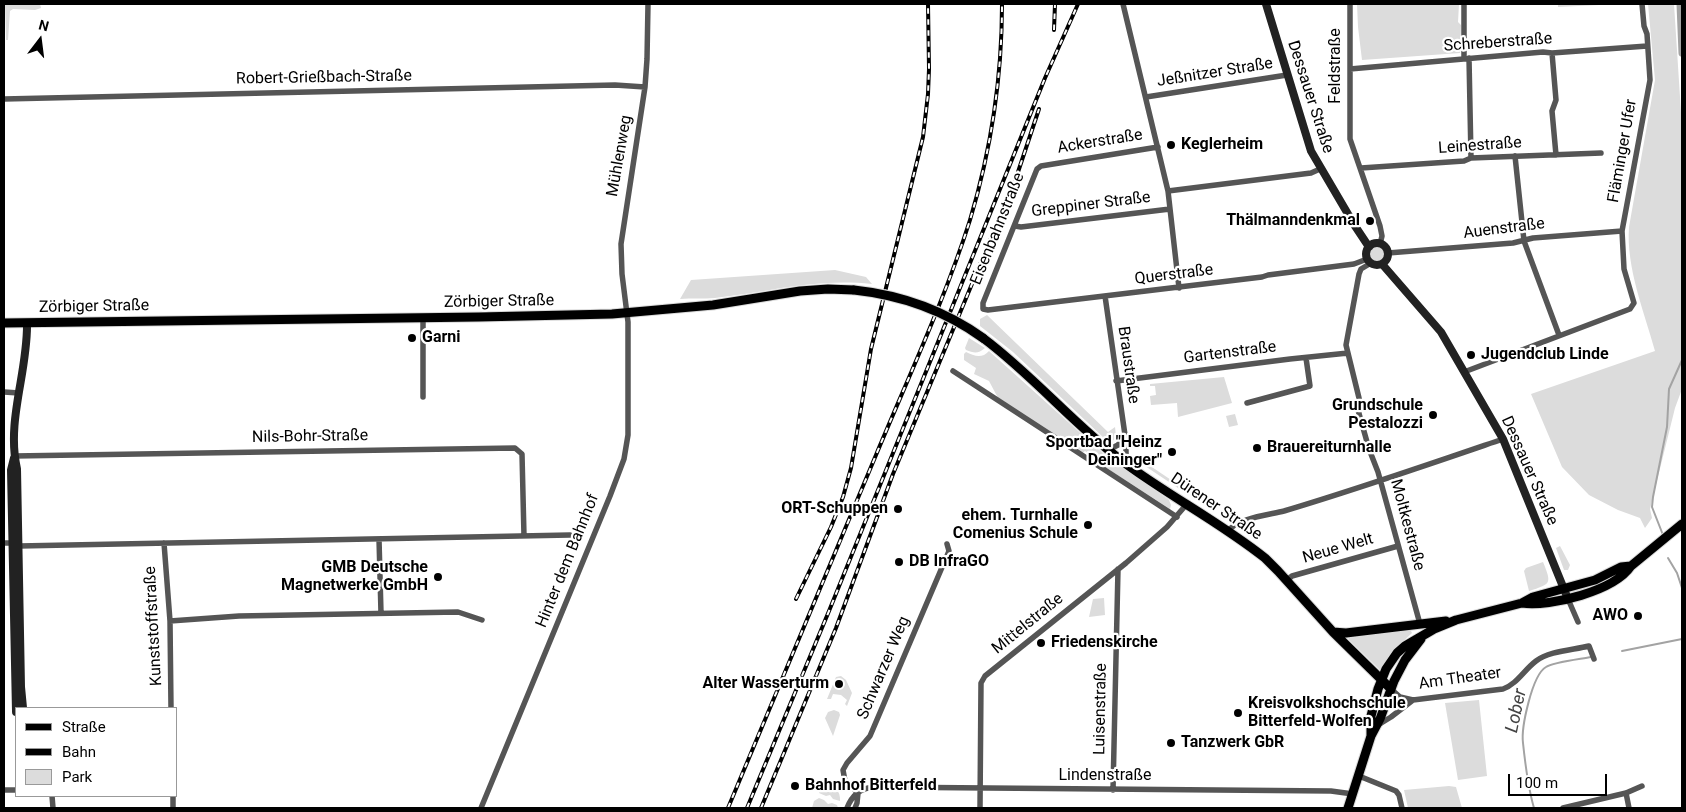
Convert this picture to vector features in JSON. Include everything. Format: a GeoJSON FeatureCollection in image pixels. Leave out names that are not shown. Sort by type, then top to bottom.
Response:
{"type":"FeatureCollection","features":[{"type":"Feature","properties":{"kind":"main road","name":"Zörbiger Straße"},"geometry":{"type":"LineString","coordinates":[[4,323],[423,318],[627,313],[713,305],[814,290],[854,290],[882,293],[916,302],[949,316],[983,338]]}},
{"type":"Feature","properties":{"kind":"main road","name":"Dürener Straße"},"geometry":{"type":"LineString","coordinates":[[983,338],[1010,360],[1108,450],[1265,558],[1333,632],[1391,689]]}},
{"type":"Feature","properties":{"kind":"main road"},"geometry":{"type":"LineString","coordinates":[[1522,603],[1534,605],[1568,598],[1611,583],[1626,573],[1631,566],[1682,524]]}},
{"type":"Feature","properties":{"kind":"main road"},"geometry":{"type":"LineString","coordinates":[[1333,632],[1346,633],[1456,620],[1522,603],[1533,597],[1595,580],[1621,567],[1631,566]]}},
{"type":"Feature","properties":{"kind":"main road"},"geometry":{"type":"LineString","coordinates":[[1371,736],[1371,716],[1381,681],[1386,669],[1397,653],[1405,646],[1456,620]]}},
{"type":"Feature","properties":{"kind":"main road"},"geometry":{"type":"LineString","coordinates":[[1348,808],[1371,736],[1377,726],[1391,689],[1405,660],[1425,635]]}},
{"type":"Feature","properties":{"kind":"street","name":"Mühlenweg"},"geometry":{"type":"LineString","coordinates":[[627,313],[621,244],[645,87],[648,4]]}},
{"type":"Feature","properties":{"kind":"street"},"geometry":{"type":"LineString","coordinates":[[1123,4],[1168,191],[1179,288]]}},
{"type":"Feature","properties":{"kind":"street","name":"Dessauer Straße"},"geometry":{"type":"LineString","coordinates":[[1266,4],[1311,151],[1320,169],[1369,247]]}},
{"type":"Feature","properties":{"kind":"street","name":"Feldstraße"},"geometry":{"type":"LineString","coordinates":[[1350,4],[1350,139],[1382,233],[1380,244]]}},
{"type":"Feature","properties":{"kind":"street"},"geometry":{"type":"LineString","coordinates":[[1464,4],[1470,158]]}},
{"type":"Feature","properties":{"kind":"street","name":"Fläminger Ufer"},"geometry":{"type":"LineString","coordinates":[[1559,335],[1630,309],[1634,303],[1624,268],[1622,231],[1650,80],[1642,4]]}},
{"type":"Feature","properties":{"kind":"street","name":"Schreberstraße"},"geometry":{"type":"LineString","coordinates":[[1350,69],[1543,52],[1552,53],[1647,46]]}},
{"type":"Feature","properties":{"kind":"street"},"geometry":{"type":"LineString","coordinates":[[1552,53],[1556,100],[1552,111],[1556,155]]}},
{"type":"Feature","properties":{"kind":"street","name":"Jeßnitzer Straße"},"geometry":{"type":"LineString","coordinates":[[1146,97],[1287,75]]}},
{"type":"Feature","properties":{"kind":"street","name":"Robert-Grießbach-Straße"},"geometry":{"type":"LineString","coordinates":[[4,99],[599,85],[645,87]]}},
{"type":"Feature","properties":{"kind":"street","name":"Ackerstraße"},"geometry":{"type":"LineString","coordinates":[[1046,164],[1158,147]]}},
{"type":"Feature","properties":{"kind":"street","name":"Leinestraße"},"geometry":{"type":"LineString","coordinates":[[1361,168],[1464,161],[1470,158],[1601,153]]}},
{"type":"Feature","properties":{"kind":"street"},"geometry":{"type":"LineString","coordinates":[[1464,372],[1559,335],[1524,241],[1515,156]]}},
{"type":"Feature","properties":{"kind":"street","name":"Eisenbahnstraße"},"geometry":{"type":"LineString","coordinates":[[983,308],[983,303],[1037,169],[1046,164]]}},
{"type":"Feature","properties":{"kind":"street"},"geometry":{"type":"LineString","coordinates":[[1168,191],[1311,173],[1320,169]]}},
{"type":"Feature","properties":{"kind":"street","name":"Greppiner Straße"},"geometry":{"type":"LineString","coordinates":[[1014,226],[1021,227],[1170,209]]}},
{"type":"Feature","properties":{"kind":"street","name":"Auenstraße"},"geometry":{"type":"LineString","coordinates":[[1388,253],[1513,243],[1533,238],[1622,231]]}},
{"type":"Feature","properties":{"kind":"street"},"geometry":{"type":"LineString","coordinates":[[1373,244],[1380,244],[1386,247],[1388,258],[1382,264],[1375,265],[1369,261],[1366,252],[1373,244]]}},
{"type":"Feature","properties":{"kind":"street","name":"Querstraße"},"geometry":{"type":"LineString","coordinates":[[983,308],[988,310],[1116,296],[1369,261]]}},
{"type":"Feature","properties":{"kind":"street","name":"Moltkestraße"},"geometry":{"type":"LineString","coordinates":[[1369,261],[1359,274],[1346,345],[1360,398],[1358,410],[1380,480],[1420,624]]}},
{"type":"Feature","properties":{"kind":"street","name":"Dessauer Straße"},"geometry":{"type":"LineString","coordinates":[[1382,264],[1441,332],[1503,439],[1568,598]]}},
{"type":"Feature","properties":{"kind":"street","name":"Braustraße"},"geometry":{"type":"LineString","coordinates":[[1105,296],[1126,451],[1126,464]]}},
{"type":"Feature","properties":{"kind":"street","name":"Hinter dem Bahnhof"},"geometry":{"type":"LineString","coordinates":[[482,808],[624,459],[629,427],[627,313]]}},
{"type":"Feature","properties":{"kind":"street"},"geometry":{"type":"LineString","coordinates":[[423,318],[423,398]]}},
{"type":"Feature","properties":{"kind":"street"},"geometry":{"type":"LineString","coordinates":[[16,707],[11,470],[14,456],[14,424],[28,323]]}},
{"type":"Feature","properties":{"kind":"street","name":"Gartenstraße"},"geometry":{"type":"LineString","coordinates":[[1116,381],[1348,354]]}},
{"type":"Feature","properties":{"kind":"street"},"geometry":{"type":"LineString","coordinates":[[1247,403],[1310,386],[1306,358]]}},
{"type":"Feature","properties":{"kind":"street","name":"Dürener Straße"},"geometry":{"type":"LineString","coordinates":[[954,371],[1177,517]]}},
{"type":"Feature","properties":{"kind":"street"},"geometry":{"type":"LineString","coordinates":[[4,392],[18,393]]}},
{"type":"Feature","properties":{"kind":"street"},"geometry":{"type":"LineString","coordinates":[[1108,450],[1118,444],[1124,437]]}},
{"type":"Feature","properties":{"kind":"street"},"geometry":{"type":"LineString","coordinates":[[1228,532],[1236,523],[1380,480],[1503,439]]}},
{"type":"Feature","properties":{"kind":"street","name":"Nils-Bohr-Straße"},"geometry":{"type":"LineString","coordinates":[[14,456],[515,448],[522,454],[524,536]]}},
{"type":"Feature","properties":{"kind":"street","name":"Mittelstraße"},"geometry":{"type":"LineString","coordinates":[[980,808],[982,683],[985,676],[1118,569],[1177,517],[1186,504]]}},
{"type":"Feature","properties":{"kind":"street"},"geometry":{"type":"LineString","coordinates":[[13,544],[570,535]]}},
{"type":"Feature","properties":{"kind":"street"},"geometry":{"type":"LineString","coordinates":[[379,539],[381,614]]}},
{"type":"Feature","properties":{"kind":"street","name":"Kunststoffstraße"},"geometry":{"type":"LineString","coordinates":[[164,543],[170,621],[171,707]]}},
{"type":"Feature","properties":{"kind":"street"},"geometry":{"type":"LineString","coordinates":[[13,544],[23,707]]}},
{"type":"Feature","properties":{"kind":"street","name":"Schwarzer Weg"},"geometry":{"type":"LineString","coordinates":[[858,793],[845,781],[843,770],[870,736],[948,551],[947,544]]}},
{"type":"Feature","properties":{"kind":"street","name":"Neue Welt"},"geometry":{"type":"LineString","coordinates":[[1287,580],[1292,576],[1398,546]]}},
{"type":"Feature","properties":{"kind":"street","name":"Luisenstraße"},"geometry":{"type":"LineString","coordinates":[[1113,790],[1118,569]]}},
{"type":"Feature","properties":{"kind":"street"},"geometry":{"type":"LineString","coordinates":[[1568,598],[1578,622]]}},
{"type":"Feature","properties":{"kind":"street"},"geometry":{"type":"LineString","coordinates":[[170,621],[239,616],[458,612],[482,620]]}},
{"type":"Feature","properties":{"kind":"street","name":"Am Theater"},"geometry":{"type":"LineString","coordinates":[[1391,689],[1400,697],[1413,700],[1503,689],[1511,686],[1537,660],[1548,656],[1590,649],[1594,660]]}},
{"type":"Feature","properties":{"kind":"street","name":"Am Theater"},"geometry":{"type":"LineString","coordinates":[[1377,726],[1413,700]]}},
{"type":"Feature","properties":{"kind":"street"},"geometry":{"type":"LineString","coordinates":[[1359,776],[1396,791],[1402,808]]}},
{"type":"Feature","properties":{"kind":"street"},"geometry":{"type":"LineString","coordinates":[[1563,808],[1591,805],[1642,786]]}},
{"type":"Feature","properties":{"kind":"street","name":"Lindenstraße"},"geometry":{"type":"LineString","coordinates":[[858,793],[864,788],[874,787],[1332,792],[1353,794]]}},
{"type":"Feature","properties":{"kind":"street"},"geometry":{"type":"LineString","coordinates":[[847,808],[852,797],[858,793]]}},
{"type":"Feature","properties":{"kind":"street"},"geometry":{"type":"LineString","coordinates":[[855,808],[858,793]]}},
{"type":"Feature","properties":{"kind":"street"},"geometry":{"type":"LineString","coordinates":[[1626,793],[1629,808]]}},
{"type":"Feature","properties":{"kind":"green space"},"geometry":{"type":"Polygon","coordinates":[[[5,4],[40,4],[41,8],[35,10],[13,9],[10,11],[8,40],[6,40],[5,4]]]}},
{"type":"Feature","properties":{"kind":"green space"},"geometry":{"type":"Polygon","coordinates":[[[1357,4],[1459,4],[1458,22],[1461,25],[1460,53],[1362,60],[1357,4]]]}},
{"type":"Feature","properties":{"kind":"green space"},"geometry":{"type":"Polygon","coordinates":[[[1558,4],[1599,4],[1599,5],[1558,7],[1558,4]]]}},
{"type":"Feature","properties":{"kind":"green space"},"geometry":{"type":"Polygon","coordinates":[[[1648,4],[1674,4],[1682,128],[1682,389],[1675,408],[1650,509],[1652,518],[1645,528],[1640,518],[1618,510],[1589,495],[1562,467],[1531,394],[1655,351],[1633,274],[1629,242],[1629,227],[1655,80],[1648,4]]]}},
{"type":"Feature","properties":{"kind":"green space"},"geometry":{"type":"Polygon","coordinates":[[[1377,246],[1385,254],[1377,262],[1369,254],[1377,246]]]}},
{"type":"Feature","properties":{"kind":"green space"},"geometry":{"type":"Polygon","coordinates":[[[835,270],[866,277],[872,284],[811,284],[715,298],[680,299],[691,280],[835,270]]]}},
{"type":"Feature","properties":{"kind":"green space"},"geometry":{"type":"Polygon","coordinates":[[[987,315],[1108,432],[1115,427],[1116,436],[1114,440],[1110,442],[1106,440],[1013,352],[980,326],[980,319],[987,315]]]}},
{"type":"Feature","properties":{"kind":"green space"},"geometry":{"type":"Polygon","coordinates":[[[969,338],[985,348],[976,352],[966,350],[969,338]]]}},
{"type":"Feature","properties":{"kind":"green space"},"geometry":{"type":"Polygon","coordinates":[[[989,351],[1106,456],[1169,500],[1170,509],[1105,467],[1102,462],[1085,451],[1082,453],[998,398],[989,381],[974,374],[976,368],[964,360],[966,352],[975,356],[981,356],[989,351]]]}},
{"type":"Feature","properties":{"kind":"green space"},"geometry":{"type":"Polygon","coordinates":[[[1224,377],[1232,403],[1178,417],[1177,403],[1151,405],[1150,396],[1156,395],[1155,386],[1150,386],[1150,384],[1224,377]]]}},
{"type":"Feature","properties":{"kind":"green space"},"geometry":{"type":"Polygon","coordinates":[[[1235,414],[1238,425],[1229,427],[1226,416],[1235,414]]]}},
{"type":"Feature","properties":{"kind":"green space"},"geometry":{"type":"Polygon","coordinates":[[[1132,455],[1189,492],[1187,494],[1136,460],[1132,455]]]}},
{"type":"Feature","properties":{"kind":"green space"},"geometry":{"type":"Polygon","coordinates":[[[1560,546],[1570,565],[1568,570],[1564,570],[1556,548],[1560,546]]]}},
{"type":"Feature","properties":{"kind":"green space"},"geometry":{"type":"Polygon","coordinates":[[[1543,562],[1548,575],[1548,582],[1542,587],[1529,591],[1524,571],[1526,568],[1543,562]]]}},
{"type":"Feature","properties":{"kind":"green space"},"geometry":{"type":"Polygon","coordinates":[[[1104,598],[1105,615],[1089,617],[1093,599],[1104,598]]]}},
{"type":"Feature","properties":{"kind":"green space"},"geometry":{"type":"Polygon","coordinates":[[[1410,629],[1412,633],[1394,650],[1381,670],[1348,639],[1349,638],[1410,629]]]}},
{"type":"Feature","properties":{"kind":"green space"},"geometry":{"type":"Polygon","coordinates":[[[841,676],[846,680],[852,693],[847,706],[845,704],[847,700],[841,695],[833,694],[831,699],[827,699],[836,677],[841,676]]]}},
{"type":"Feature","properties":{"kind":"green space"},"geometry":{"type":"Polygon","coordinates":[[[1479,700],[1487,776],[1458,780],[1445,703],[1479,700]]]}},
{"type":"Feature","properties":{"kind":"green space"},"geometry":{"type":"Polygon","coordinates":[[[834,710],[839,712],[840,715],[833,736],[825,718],[828,712],[834,710]]]}},
{"type":"Feature","properties":{"kind":"green space"},"geometry":{"type":"Polygon","coordinates":[[[826,781],[836,788],[840,801],[833,799],[830,795],[826,796],[819,793],[821,783],[826,781]]]}},
{"type":"Feature","properties":{"kind":"green space"},"geometry":{"type":"Polygon","coordinates":[[[1456,787],[1462,808],[1408,808],[1404,790],[1456,787]]]}},
{"type":"Feature","properties":{"kind":"green space"},"geometry":{"type":"Polygon","coordinates":[[[819,798],[828,804],[837,805],[838,808],[812,808],[814,801],[819,798]]]}},
{"type":"Feature","properties":{"kind":"waterway"},"geometry":{"type":"LineString","coordinates":[[1680,4],[1682,53]]}},
{"type":"Feature","properties":{"kind":"waterway"},"geometry":{"type":"LineString","coordinates":[[1663,535],[1652,507],[1653,497],[1667,427],[1669,389],[1682,360]]}},
{"type":"Feature","properties":{"kind":"waterway"},"geometry":{"type":"LineString","coordinates":[[1668,558],[1677,573],[1682,588]]}},
{"type":"Feature","properties":{"kind":"waterway","name":"Lober"},"geometry":{"type":"LineString","coordinates":[[1622,651],[1682,639]]}},
{"type":"Feature","properties":{"kind":"waterway","name":"Lober"},"geometry":{"type":"LineString","coordinates":[[1534,808],[1527,776],[1523,736],[1528,702],[1536,680],[1541,672],[1550,665],[1591,657]]}},
{"type":"Feature","properties":{"kind":"railway"},"geometry":{"type":"LineString","coordinates":[[796,599],[831,527],[843,497],[851,468],[871,349],[923,137],[929,69],[928,4]]}},
{"type":"Feature","properties":{"kind":"railway"},"geometry":{"type":"LineString","coordinates":[[728,808],[926,338],[960,250],[984,167],[994,113],[1000,59],[1002,4]]}},
{"type":"Feature","properties":{"kind":"railway"},"geometry":{"type":"LineString","coordinates":[[1054,30],[1055,4]]}},
{"type":"Feature","properties":{"kind":"railway"},"geometry":{"type":"LineString","coordinates":[[747,808],[1045,78],[1078,4]]}},
{"type":"Feature","properties":{"kind":"railway"},"geometry":{"type":"LineString","coordinates":[[761,808],[836,628],[893,474],[1016,178],[1039,109]]}},
{"type":"Feature","properties":{"kind":"place","name":"Keglerheim"},"geometry":{"type":"Point","coordinates":[1171,145]}},
{"type":"Feature","properties":{"kind":"place","name":"Thälmanndenkmal"},"geometry":{"type":"Point","coordinates":[1370,221]}},
{"type":"Feature","properties":{"kind":"place","name":"Garni"},"geometry":{"type":"Point","coordinates":[412,338]}},
{"type":"Feature","properties":{"kind":"place","name":"Jugendclub Linde"},"geometry":{"type":"Point","coordinates":[1471,355]}},
{"type":"Feature","properties":{"kind":"place","name":"Grundschule Pestalozzi"},"geometry":{"type":"Point","coordinates":[1433,415]}},
{"type":"Feature","properties":{"kind":"place","name":"Brauereiturnhalle"},"geometry":{"type":"Point","coordinates":[1257,448]}},
{"type":"Feature","properties":{"kind":"place","name":"Sportbad \"Heinz Deininger\""},"geometry":{"type":"Point","coordinates":[1172,452]}},
{"type":"Feature","properties":{"kind":"place","name":"ORT-Schuppen"},"geometry":{"type":"Point","coordinates":[898,509]}},
{"type":"Feature","properties":{"kind":"place","name":"ehem. Turnhalle Comenius Schule"},"geometry":{"type":"Point","coordinates":[1088,525]}},
{"type":"Feature","properties":{"kind":"place","name":"DB InfraGO"},"geometry":{"type":"Point","coordinates":[899,562]}},
{"type":"Feature","properties":{"kind":"place","name":"GMB Deutsche Magnetwerke GmbH"},"geometry":{"type":"Point","coordinates":[438,577]}},
{"type":"Feature","properties":{"kind":"place","name":"AWO"},"geometry":{"type":"Point","coordinates":[1638,616]}},
{"type":"Feature","properties":{"kind":"place","name":"Friedenskirche"},"geometry":{"type":"Point","coordinates":[1041,643]}},
{"type":"Feature","properties":{"kind":"place","name":"Alter Wasserturm"},"geometry":{"type":"Point","coordinates":[839,684]}},
{"type":"Feature","properties":{"kind":"place","name":"Kreisvolkshochschule Bitterfeld-Wolfen"},"geometry":{"type":"Point","coordinates":[1238,713]}},
{"type":"Feature","properties":{"kind":"place","name":"Tanzwerk GbR"},"geometry":{"type":"Point","coordinates":[1171,743]}},
{"type":"Feature","properties":{"kind":"place","name":"Bahnhof Bitterfeld"},"geometry":{"type":"Point","coordinates":[795,786]}}]}
